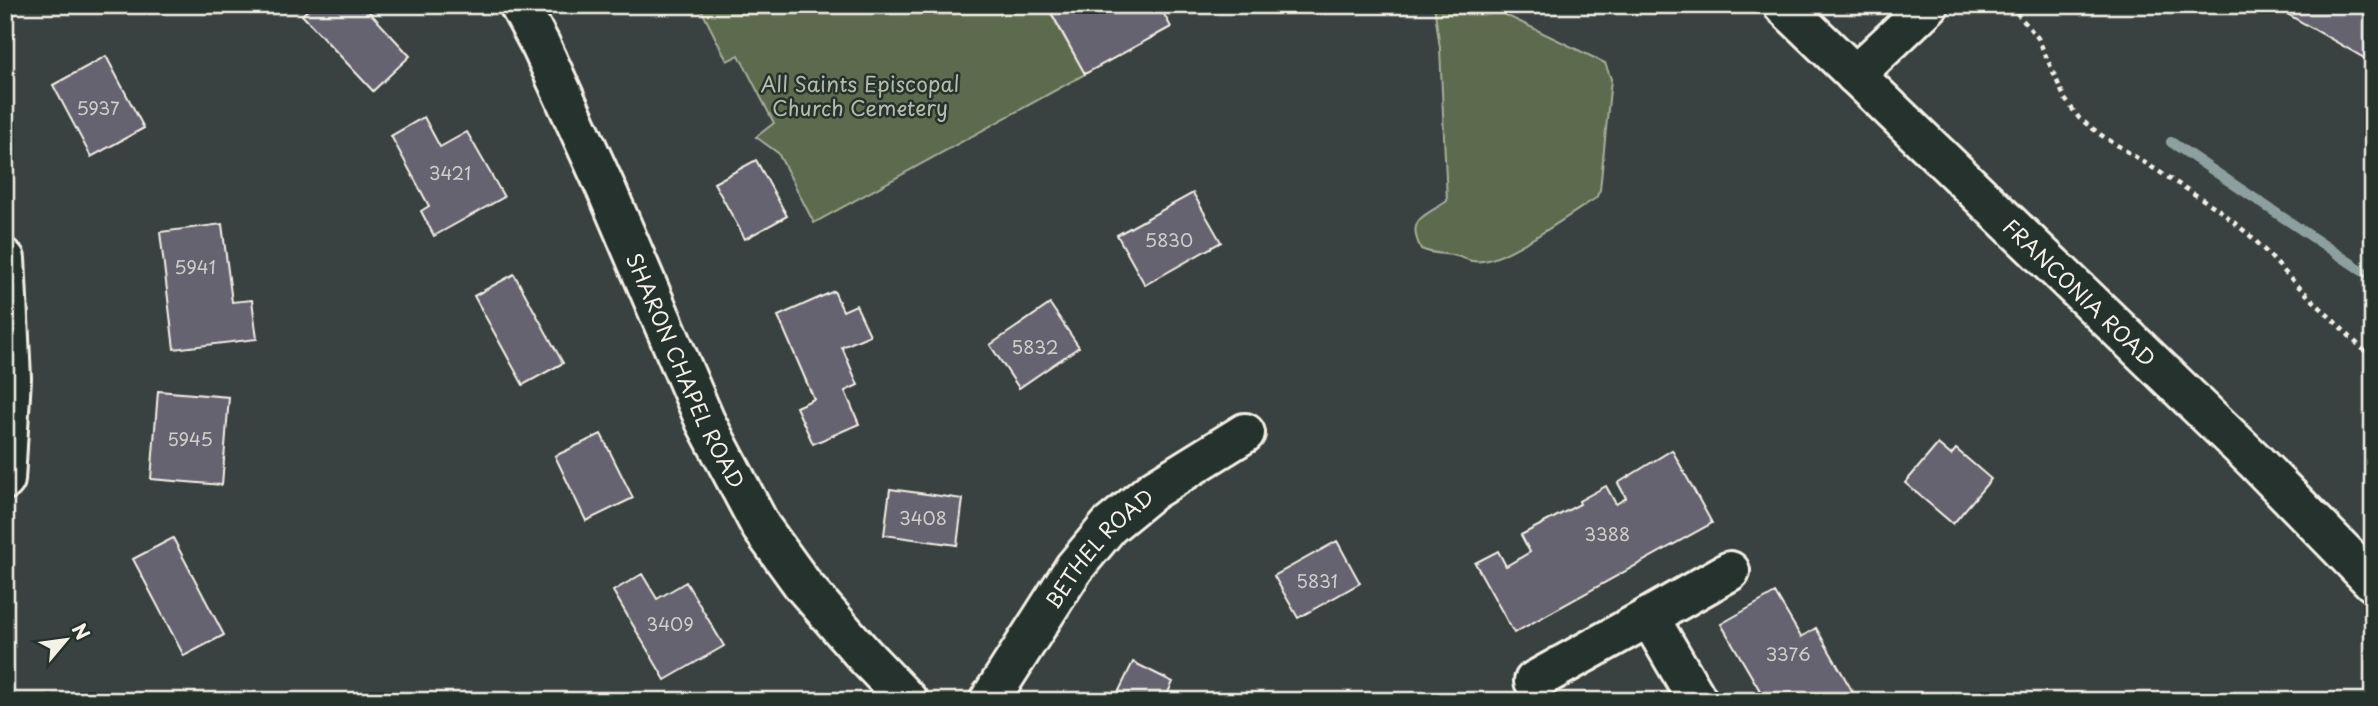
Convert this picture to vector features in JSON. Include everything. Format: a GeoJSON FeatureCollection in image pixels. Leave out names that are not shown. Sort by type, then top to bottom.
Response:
{"type":"FeatureCollection","features":[{"type":"Feature","properties":{"kind":"street","name":"SHARON CHAPEL ROAD"},"geometry":{"type":"LineString","coordinates":[[519,5],[541,46],[607,191],[705,421],[761,527],[803,585],[908,701]]}},
{"type":"Feature","properties":{"kind":"street","name":"FRANCONIA ROAD"},"geometry":{"type":"LineString","coordinates":[[1783,5],[2254,460],[2373,582]]}},
{"type":"Feature","properties":{"kind":"street"},"geometry":{"type":"LineString","coordinates":[[1855,75],[1930,5]]}},
{"type":"Feature","properties":{"kind":"street"},"geometry":{"type":"LineString","coordinates":[[5,259],[11,378],[5,480]]}},
{"type":"Feature","properties":{"kind":"street","name":"BETHEL ROAD"},"geometry":{"type":"LineString","coordinates":[[989,701],[1074,568],[1109,526],[1153,490],[1245,433]]}},
{"type":"Feature","properties":{"kind":"street"},"geometry":{"type":"LineString","coordinates":[[1534,681],[1730,570]]}},
{"type":"Feature","properties":{"kind":"street"},"geometry":{"type":"LineString","coordinates":[[1650,617],[1698,701]]}},
{"type":"Feature","properties":{"kind":"path"},"geometry":{"type":"LineString","coordinates":[[2010,5],[2038,38],[2064,99],[2079,118],[2101,135],[2218,209],[2254,239],[2373,359]]}},
{"type":"Feature","properties":{"kind":"green space","name":"All Saints Episcopal Church Cemetery"},"geometry":{"type":"Polygon","coordinates":[[[699,5],[1046,5],[1085,74],[814,223],[778,153],[756,137],[774,123],[739,55],[727,61],[699,5]]]}},
{"type":"Feature","properties":{"kind":"green space"},"geometry":{"type":"Polygon","coordinates":[[[1434,5],[1485,5],[1605,63],[1611,79],[1600,190],[1596,198],[1524,244],[1483,261],[1425,251],[1421,249],[1415,231],[1420,219],[1447,201],[1440,48],[1434,5]]]}},
{"type":"Feature","properties":{"kind":"building"},"geometry":{"type":"Polygon","coordinates":[[[313,5],[363,5],[410,56],[373,91],[302,15],[313,5]]]}},
{"type":"Feature","properties":{"kind":"building"},"geometry":{"type":"Polygon","coordinates":[[[1047,5],[1159,5],[1171,27],[1085,74],[1047,5]]]}},
{"type":"Feature","properties":{"kind":"building"},"geometry":{"type":"Polygon","coordinates":[[[2278,5],[2373,5],[2373,63],[2277,8],[2278,5]]]}},
{"type":"Feature","properties":{"kind":"building"},"geometry":{"type":"Polygon","coordinates":[[[106,56],[144,128],[91,157],[53,85],[106,56]]]}},
{"type":"Feature","properties":{"kind":"building"},"geometry":{"type":"Polygon","coordinates":[[[424,117],[440,147],[467,132],[504,197],[434,236],[421,211],[429,206],[391,136],[424,117]]]}},
{"type":"Feature","properties":{"kind":"building"},"geometry":{"type":"Polygon","coordinates":[[[756,160],[787,216],[745,239],[714,183],[756,160]]]}},
{"type":"Feature","properties":{"kind":"building"},"geometry":{"type":"Polygon","coordinates":[[[1193,193],[1221,242],[1145,285],[1117,235],[1193,193]]]}},
{"type":"Feature","properties":{"kind":"building"},"geometry":{"type":"Polygon","coordinates":[[[222,224],[232,302],[252,300],[257,339],[174,349],[160,232],[222,224]]]}},
{"type":"Feature","properties":{"kind":"building"},"geometry":{"type":"Polygon","coordinates":[[[514,274],[563,363],[523,385],[474,296],[514,274]]]}},
{"type":"Feature","properties":{"kind":"building"},"geometry":{"type":"Polygon","coordinates":[[[834,291],[843,311],[856,305],[870,335],[842,347],[858,385],[845,391],[859,424],[813,444],[796,407],[814,399],[778,316],[834,291]]]}},
{"type":"Feature","properties":{"kind":"building"},"geometry":{"type":"Polygon","coordinates":[[[1050,304],[1079,347],[1019,388],[990,345],[1050,304]]]}},
{"type":"Feature","properties":{"kind":"building"},"geometry":{"type":"Polygon","coordinates":[[[158,391],[229,397],[222,485],[151,479],[158,391]]]}},
{"type":"Feature","properties":{"kind":"building"},"geometry":{"type":"Polygon","coordinates":[[[601,434],[633,498],[586,521],[555,456],[601,434]]]}},
{"type":"Feature","properties":{"kind":"building"},"geometry":{"type":"Polygon","coordinates":[[[1938,444],[1951,455],[1956,449],[1991,479],[1953,524],[1905,483],[1938,444]]]}},
{"type":"Feature","properties":{"kind":"building"},"geometry":{"type":"Polygon","coordinates":[[[1672,450],[1712,523],[1514,633],[1475,563],[1498,551],[1506,566],[1530,552],[1521,535],[1580,504],[1579,501],[1606,486],[1616,504],[1626,498],[1618,483],[1672,450]]]}},
{"type":"Feature","properties":{"kind":"building"},"geometry":{"type":"Polygon","coordinates":[[[890,489],[963,499],[957,545],[884,535],[890,489]]]}},
{"type":"Feature","properties":{"kind":"building"},"geometry":{"type":"Polygon","coordinates":[[[173,538],[224,635],[184,656],[133,559],[173,538]]]}},
{"type":"Feature","properties":{"kind":"building"},"geometry":{"type":"Polygon","coordinates":[[[1337,541],[1360,583],[1298,618],[1274,576],[1337,541]]]}},
{"type":"Feature","properties":{"kind":"building"},"geometry":{"type":"Polygon","coordinates":[[[642,574],[657,599],[686,582],[724,646],[665,680],[613,591],[642,574]]]}},
{"type":"Feature","properties":{"kind":"building"},"geometry":{"type":"Polygon","coordinates":[[[1775,593],[1801,637],[1816,628],[1858,701],[1766,701],[1721,624],[1775,593]]]}},
{"type":"Feature","properties":{"kind":"building"},"geometry":{"type":"Polygon","coordinates":[[[1133,662],[1173,682],[1164,701],[1114,701],[1133,662]]]}},
{"type":"Feature","properties":{"kind":"waterway"},"geometry":{"type":"LineString","coordinates":[[2171,142],[2373,278]]}}]}
